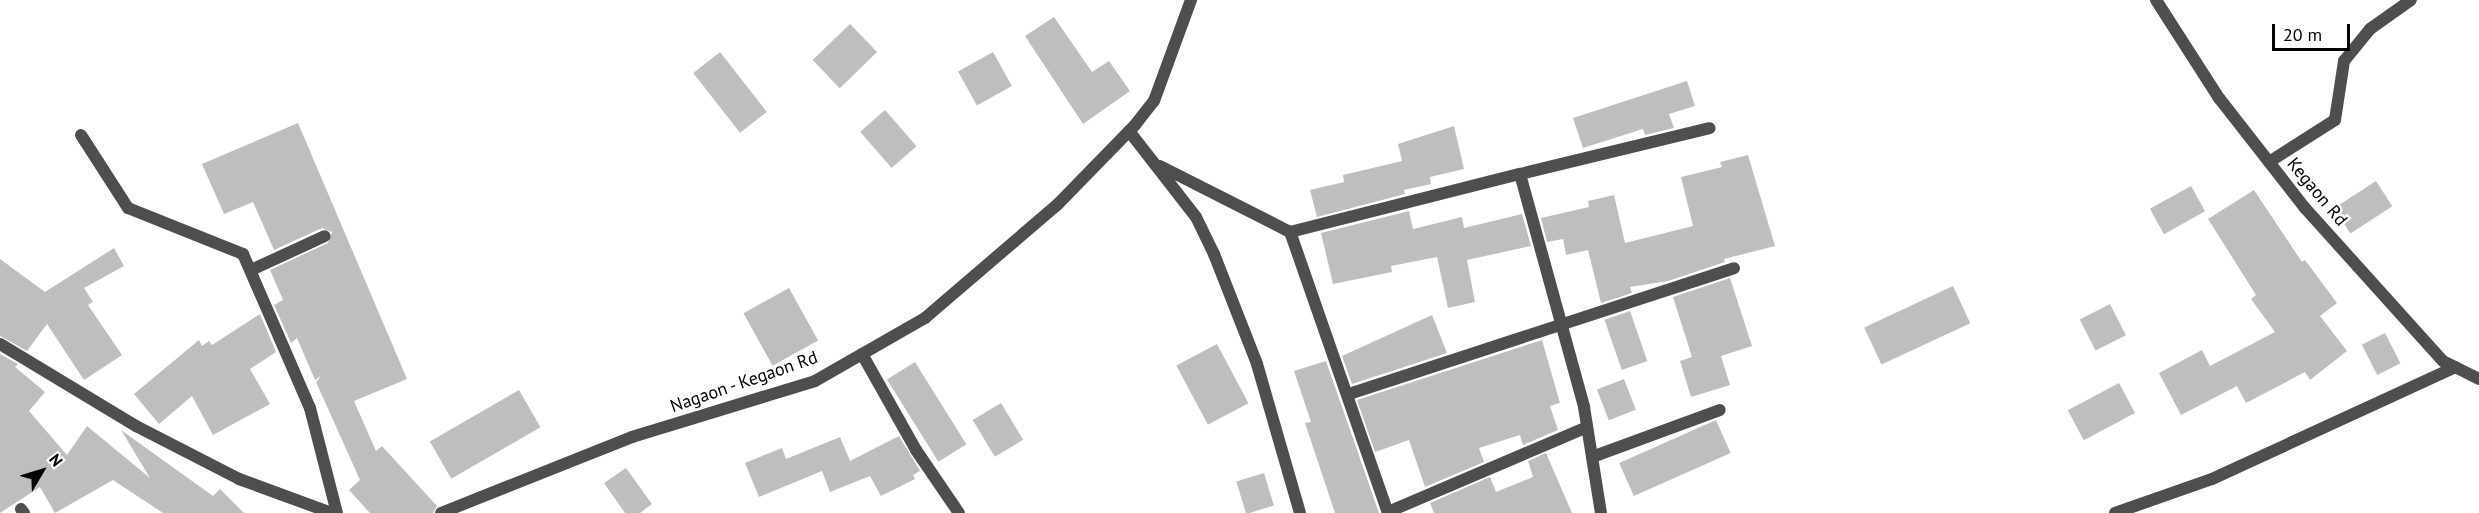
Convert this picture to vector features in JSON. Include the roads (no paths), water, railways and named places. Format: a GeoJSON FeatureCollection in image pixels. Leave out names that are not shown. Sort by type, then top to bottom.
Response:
{"type":"FeatureCollection","features":[{"type":"Feature","properties":{"kind":"street","name":"Nagaon - Kegaon Rd"},"geometry":{"type":"LineString","coordinates":[[441,513],[632,437],[815,381],[953,297],[1058,204],[1155,101],[1191,0]]}},
{"type":"Feature","properties":{"kind":"street","name":"Kegaon Rd"},"geometry":{"type":"LineString","coordinates":[[2156,0],[2219,98],[2269,162],[2391,306],[2443,361],[2479,379]]}},
{"type":"Feature","properties":{"kind":"street"},"geometry":{"type":"LineString","coordinates":[[2269,162],[2336,120],[2344,61],[2370,29],[2411,0]]}},
{"type":"Feature","properties":{"kind":"street"},"geometry":{"type":"LineString","coordinates":[[1156,164],[1290,232],[1710,128]]}},
{"type":"Feature","properties":{"kind":"street"},"geometry":{"type":"LineString","coordinates":[[1129,131],[1196,218],[1214,254],[1257,364],[1300,513]]}},
{"type":"Feature","properties":{"kind":"street"},"geometry":{"type":"LineString","coordinates":[[81,135],[128,208],[243,254],[310,408],[337,513]]}},
{"type":"Feature","properties":{"kind":"street"},"geometry":{"type":"LineString","coordinates":[[1520,174],[1587,427],[1601,513]]}},
{"type":"Feature","properties":{"kind":"street"},"geometry":{"type":"LineString","coordinates":[[1290,232],[1349,394],[1388,513],[1587,427]]}},
{"type":"Feature","properties":{"kind":"street"},"geometry":{"type":"LineString","coordinates":[[251,270],[325,236]]}},
{"type":"Feature","properties":{"kind":"street"},"geometry":{"type":"LineString","coordinates":[[1349,394],[1734,268]]}},
{"type":"Feature","properties":{"kind":"street"},"geometry":{"type":"LineString","coordinates":[[0,344],[136,426],[229,474],[332,513]]}},
{"type":"Feature","properties":{"kind":"street"},"geometry":{"type":"LineString","coordinates":[[862,354],[916,450],[959,513]]}},
{"type":"Feature","properties":{"kind":"street"},"geometry":{"type":"LineString","coordinates":[[2115,513],[2212,479],[2455,367]]}},
{"type":"Feature","properties":{"kind":"street"},"geometry":{"type":"LineString","coordinates":[[1592,457],[1720,410]]}}]}
